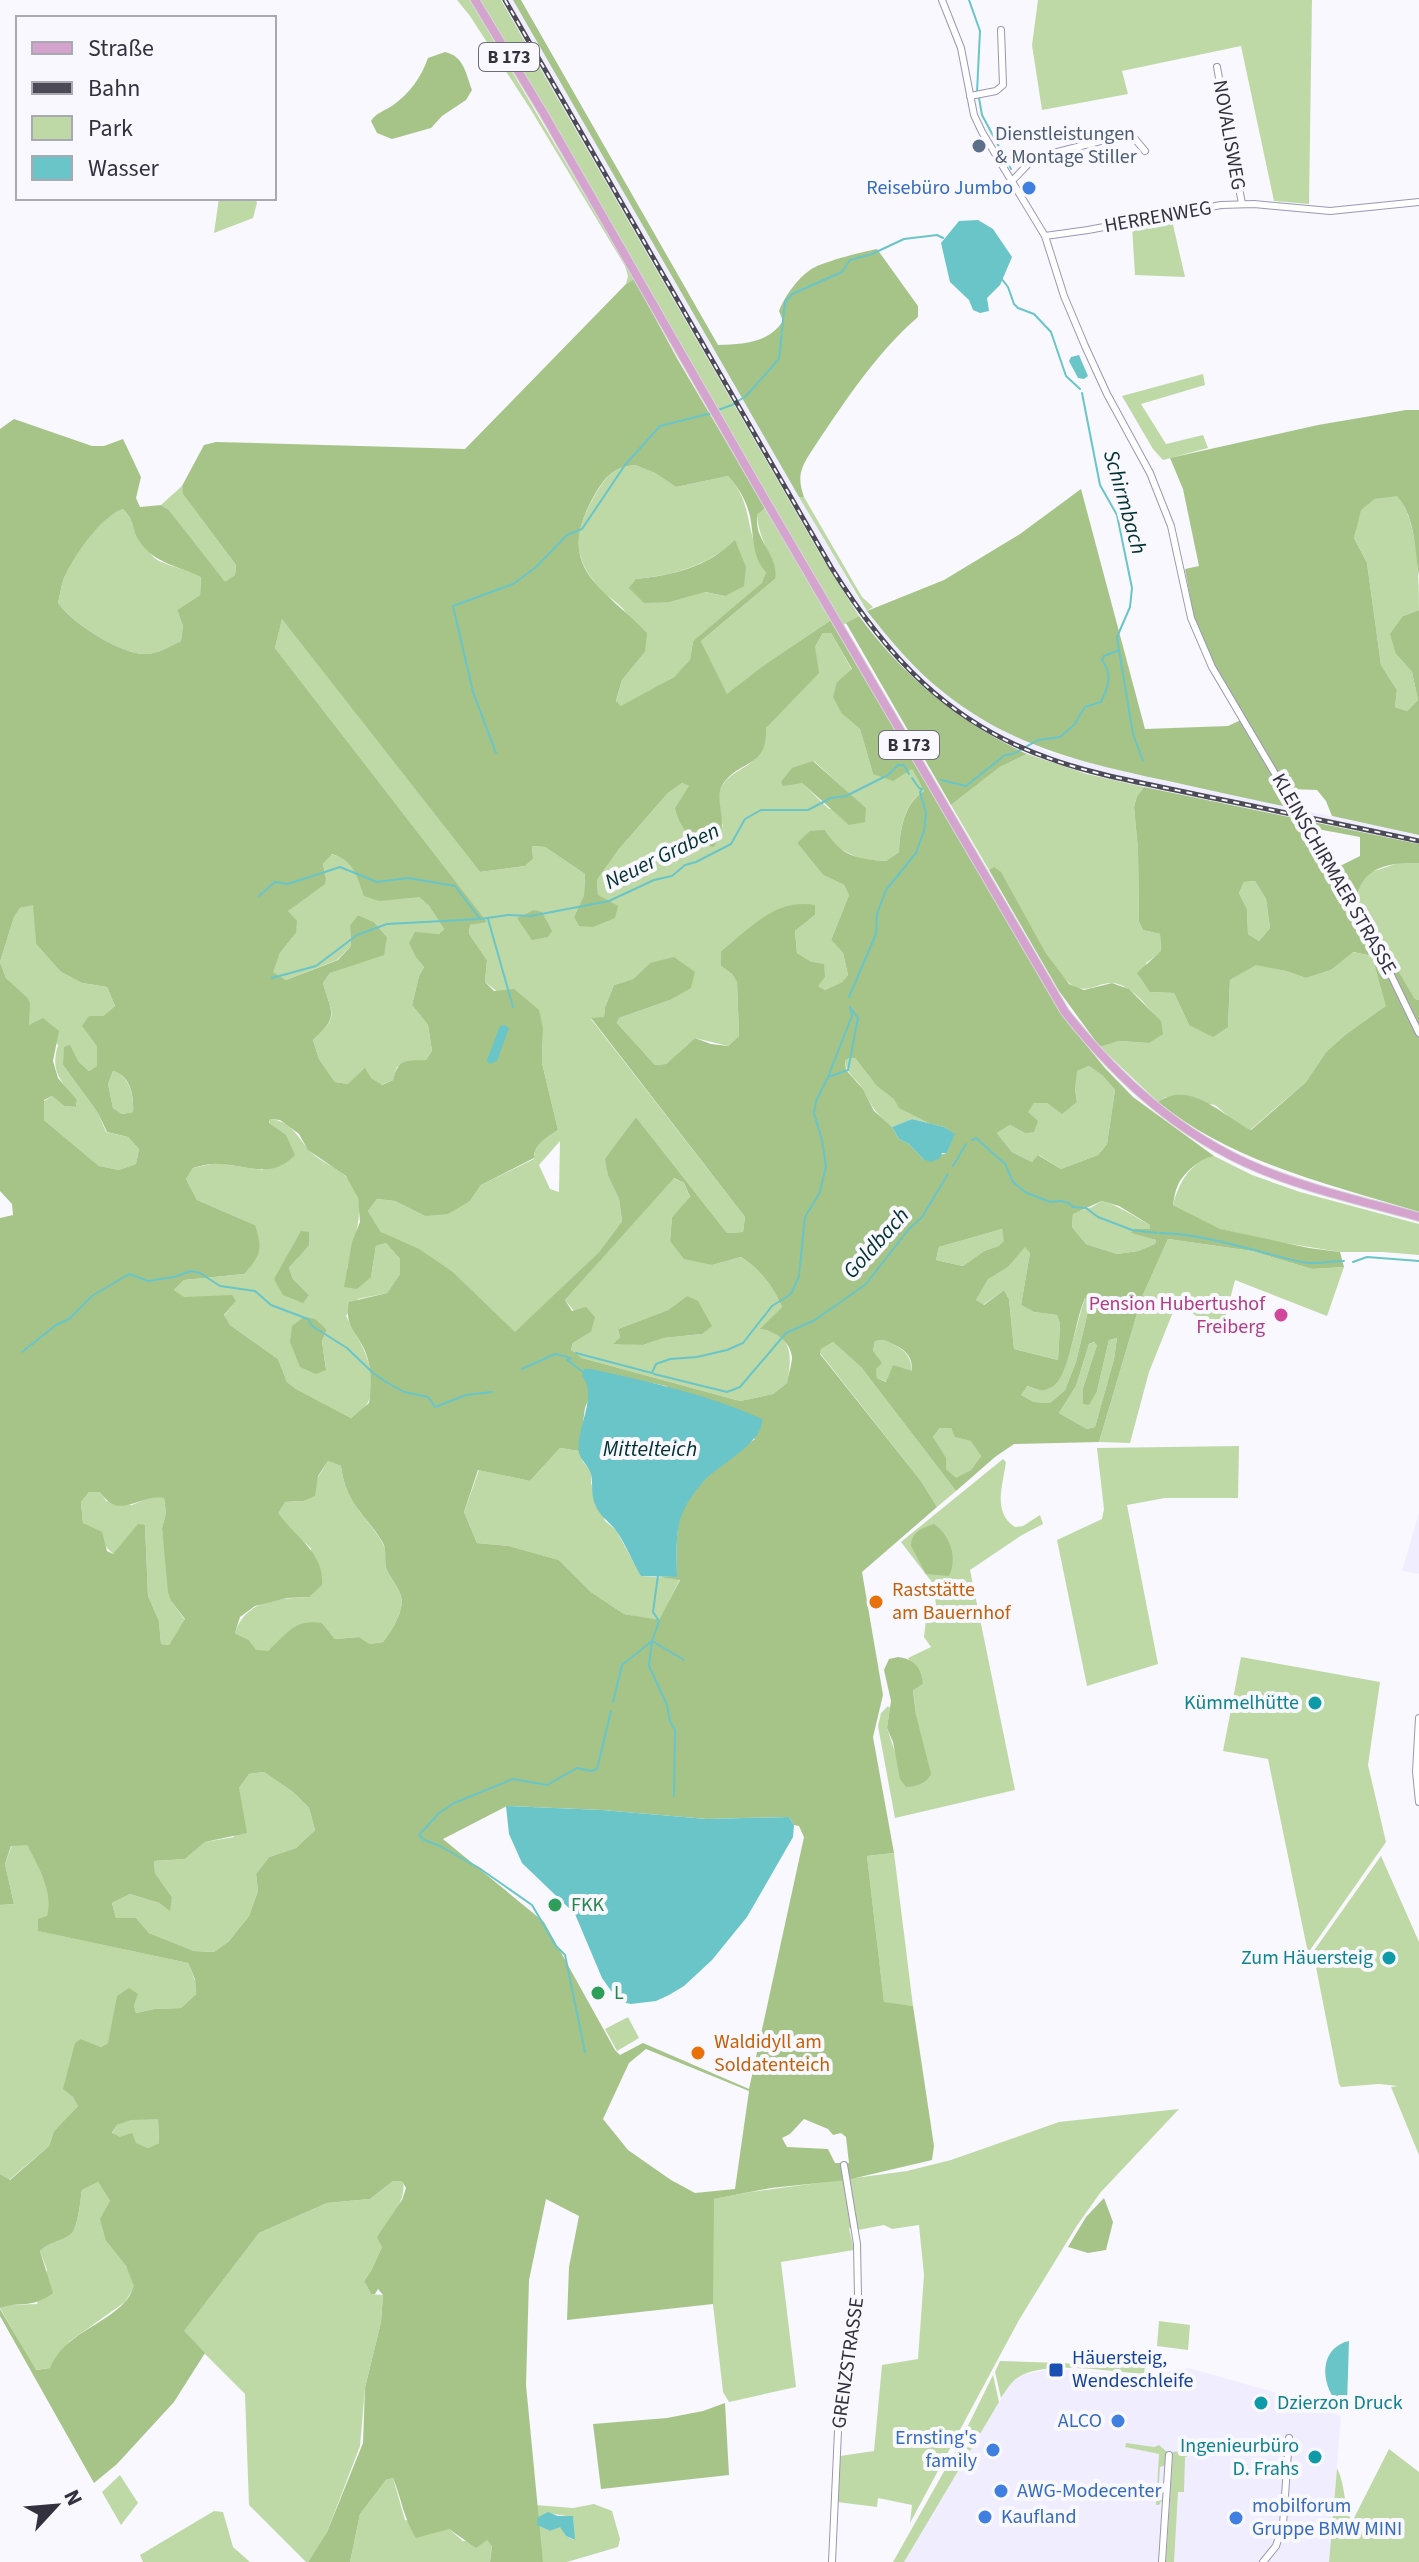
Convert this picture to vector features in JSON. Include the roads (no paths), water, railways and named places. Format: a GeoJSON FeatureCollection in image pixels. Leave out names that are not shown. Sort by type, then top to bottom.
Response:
{"type":"FeatureCollection","features":[{"type":"Feature","properties":{"kind":"main road","name":"B 173"},"geometry":{"type":"LineString","coordinates":[[475,0],[1065,1012],[1115,1071],[1161,1112],[1197,1137],[1259,1169],[1292,1181],[1419,1217]]}},
{"type":"Feature","properties":{"kind":"street","name":"KLEINSCHIRMAER STRASSE"},"geometry":{"type":"LineString","coordinates":[[942,0],[961,48],[982,132],[1045,236],[1064,296],[1085,346],[1161,497],[1171,526],[1197,637],[1242,719],[1291,797],[1325,863],[1378,948],[1419,1033]]}},
{"type":"Feature","properties":{"kind":"street"},"geometry":{"type":"LineString","coordinates":[[975,96],[996,91],[1003,85],[1001,30]]}},
{"type":"Feature","properties":{"kind":"street","name":"NOVALISWEG"},"geometry":{"type":"LineString","coordinates":[[1217,67],[1242,204]]}},
{"type":"Feature","properties":{"kind":"street"},"geometry":{"type":"LineString","coordinates":[[1012,181],[1034,158],[1124,135],[1135,139],[1145,151]]}},
{"type":"Feature","properties":{"kind":"street","name":"HERRENWEG"},"geometry":{"type":"LineString","coordinates":[[1045,236],[1191,209],[1242,204],[1330,211],[1419,202]]}},
{"type":"Feature","properties":{"kind":"street"},"geometry":{"type":"LineString","coordinates":[[1419,1718],[1416,1773],[1419,1802]]}},
{"type":"Feature","properties":{"kind":"street","name":"GRENZSTRASSE"},"geometry":{"type":"LineString","coordinates":[[832,2562],[843,2378],[858,2297],[857,2244],[844,2165]]}},
{"type":"Feature","properties":{"kind":"street"},"geometry":{"type":"LineString","coordinates":[[1263,2562],[1276,2546],[1283,2525],[1289,2438]]}},
{"type":"Feature","properties":{"kind":"street"},"geometry":{"type":"LineString","coordinates":[[1162,2562],[1169,2455]]}},
{"type":"Feature","properties":{"kind":"water"},"geometry":{"type":"Polygon","coordinates":[[[978,220],[993,229],[1012,257],[1000,285],[987,298],[989,311],[980,313],[973,310],[969,300],[950,282],[941,243],[959,221],[978,220]]]}},
{"type":"Feature","properties":{"kind":"water"},"geometry":{"type":"Polygon","coordinates":[[[1079,355],[1088,376],[1084,379],[1078,378],[1069,361],[1071,357],[1079,355]]]}},
{"type":"Feature","properties":{"kind":"water"},"geometry":{"type":"Polygon","coordinates":[[[500,1026],[509,1028],[497,1061],[489,1064],[487,1060],[500,1026]]]}},
{"type":"Feature","properties":{"kind":"water"},"geometry":{"type":"Polygon","coordinates":[[[912,1119],[944,1127],[955,1134],[947,1153],[942,1153],[940,1158],[931,1162],[899,1139],[892,1127],[912,1119]]]}},
{"type":"Feature","properties":{"kind":"water","name":"Mittelteich"},"geometry":{"type":"Polygon","coordinates":[[[584,1369],[678,1390],[762,1419],[761,1428],[749,1445],[703,1482],[681,1516],[677,1577],[641,1576],[617,1532],[597,1508],[591,1474],[579,1453],[588,1393],[582,1376],[584,1369]]]}},
{"type":"Feature","properties":{"kind":"water"},"geometry":{"type":"Polygon","coordinates":[[[506,1806],[707,1819],[789,1817],[794,1825],[793,1837],[747,1917],[712,1960],[684,1986],[669,1995],[656,2001],[631,2004],[614,1995],[602,1978],[575,1914],[522,1863],[509,1834],[506,1806]]]}},
{"type":"Feature","properties":{"kind":"water"},"geometry":{"type":"Polygon","coordinates":[[[1349,2341],[1347,2404],[1342,2408],[1330,2391],[1325,2370],[1331,2352],[1349,2341]]]}},
{"type":"Feature","properties":{"kind":"water"},"geometry":{"type":"Polygon","coordinates":[[[548,2512],[573,2516],[575,2540],[566,2536],[560,2527],[550,2531],[537,2525],[538,2517],[548,2512]]]}},
{"type":"Feature","properties":{"kind":"waterway","name":"Schirmbach"},"geometry":{"type":"LineString","coordinates":[[969,0],[980,31],[977,92]]}},
{"type":"Feature","properties":{"kind":"waterway","name":"Schirmbach"},"geometry":{"type":"LineString","coordinates":[[979,98],[982,115],[1011,169]]}},
{"type":"Feature","properties":{"kind":"waterway"},"geometry":{"type":"LineString","coordinates":[[718,410],[746,396],[779,359],[785,302],[792,294],[842,272],[850,260],[904,239],[937,235],[943,238]]}},
{"type":"Feature","properties":{"kind":"waterway","name":"Schirmbach"},"geometry":{"type":"LineString","coordinates":[[1001,278],[1014,304],[1034,314],[1051,332],[1066,376],[1080,389]]}},
{"type":"Feature","properties":{"kind":"waterway","name":"Schirmbach"},"geometry":{"type":"LineString","coordinates":[[941,780],[966,786],[1005,755],[1013,754],[1038,740],[1060,737],[1074,725],[1085,707],[1101,702],[1106,692],[1108,676],[1102,660],[1104,656],[1119,650],[1117,637],[1130,607],[1132,588],[1117,515],[1100,485],[1082,393]]}},
{"type":"Feature","properties":{"kind":"waterway"},"geometry":{"type":"LineString","coordinates":[[496,753],[473,692],[453,606],[513,584],[535,568],[567,535],[582,529],[625,465],[660,426],[712,413]]}},
{"type":"Feature","properties":{"kind":"waterway"},"geometry":{"type":"LineString","coordinates":[[1119,650],[1133,734],[1143,761]]}},
{"type":"Feature","properties":{"kind":"waterway","name":"Neuer Graben"},"geometry":{"type":"LineString","coordinates":[[272,978],[316,966],[357,935],[387,924],[531,916],[609,901],[654,880],[672,876],[685,865],[731,844],[745,819],[761,810],[808,810],[831,798],[846,796],[888,775],[898,765],[904,765],[909,774]]}},
{"type":"Feature","properties":{"kind":"waterway","name":"Schirmbach"},"geometry":{"type":"LineString","coordinates":[[849,997],[876,934],[877,914],[886,890],[916,853],[924,831],[926,813],[920,792],[922,789],[912,778]]}},
{"type":"Feature","properties":{"kind":"waterway"},"geometry":{"type":"LineString","coordinates":[[259,896],[275,882],[288,884],[340,867],[377,882],[408,878],[455,886],[480,919]]}},
{"type":"Feature","properties":{"kind":"waterway"},"geometry":{"type":"LineString","coordinates":[[488,919],[513,1007]]}},
{"type":"Feature","properties":{"kind":"waterway","name":"Schirmbach"},"geometry":{"type":"LineString","coordinates":[[576,1353],[652,1373],[656,1364],[670,1359],[697,1357],[743,1343],[772,1306],[791,1294],[799,1276],[805,1217],[820,1192],[826,1166],[814,1113],[816,1101],[852,1016],[850,1007]]}},
{"type":"Feature","properties":{"kind":"waterway"},"geometry":{"type":"LineString","coordinates":[[828,1077],[848,1070],[858,1018],[852,1010]]}},
{"type":"Feature","properties":{"kind":"waterway","name":"Goldbach"},"geometry":{"type":"LineString","coordinates":[[972,1140],[976,1138],[1005,1164],[1013,1182],[1025,1192],[1050,1202],[1061,1201],[1073,1207],[1086,1208],[1098,1217],[1132,1230],[1157,1233]]}},
{"type":"Feature","properties":{"kind":"waterway","name":"Goldbach"},"geometry":{"type":"LineString","coordinates":[[953,1166],[966,1144]]}},
{"type":"Feature","properties":{"kind":"waterway","name":"Goldbach"},"geometry":{"type":"LineString","coordinates":[[654,1374],[727,1392],[740,1387],[786,1333],[815,1320],[866,1284],[908,1230],[922,1217],[948,1174]]}},
{"type":"Feature","properties":{"kind":"waterway","name":"Goldbach"},"geometry":{"type":"LineString","coordinates":[[1160,1233],[1213,1240],[1301,1262],[1344,1261]]}},
{"type":"Feature","properties":{"kind":"waterway","name":"Goldbach"},"geometry":{"type":"LineString","coordinates":[[1353,1262],[1367,1257],[1419,1261]]}},
{"type":"Feature","properties":{"kind":"waterway"},"geometry":{"type":"LineString","coordinates":[[22,1352],[56,1325],[69,1319],[92,1296],[129,1274],[148,1281],[191,1271],[220,1286],[255,1291],[271,1305],[308,1319],[312,1326],[347,1348],[373,1373],[404,1392],[428,1397],[435,1407],[466,1395],[492,1392]]}},
{"type":"Feature","properties":{"kind":"waterway"},"geometry":{"type":"LineString","coordinates":[[522,1369],[555,1354],[568,1357]]}},
{"type":"Feature","properties":{"kind":"waterway","name":"Schirmbach"},"geometry":{"type":"LineString","coordinates":[[571,1358],[567,1360],[583,1372]]}},
{"type":"Feature","properties":{"kind":"waterway","name":"Schirmbach"},"geometry":{"type":"LineString","coordinates":[[658,1575],[653,1612],[659,1621],[652,1641],[649,1666],[675,1730],[674,1796]]}},
{"type":"Feature","properties":{"kind":"waterway"},"geometry":{"type":"LineString","coordinates":[[613,1702],[622,1665],[652,1641],[684,1660]]}},
{"type":"Feature","properties":{"kind":"waterway"},"geometry":{"type":"LineString","coordinates":[[585,2052],[565,1955],[556,1946],[532,1905],[479,1868],[419,1835],[439,1813],[454,1803],[513,1779],[547,1785],[577,1768],[597,1769],[611,1711]]}},
{"type":"Feature","properties":{"kind":"railway"},"geometry":{"type":"LineString","coordinates":[[505,0],[831,567],[874,630],[923,683],[981,727],[1069,765],[1419,841]]}},
{"type":"Feature","properties":{"kind":"place","name":"Dienstleistungen & Montage Stiller"},"geometry":{"type":"Point","coordinates":[979,146]}},
{"type":"Feature","properties":{"kind":"place","name":"Reisebüro Jumbo"},"geometry":{"type":"Point","coordinates":[1029,188]}},
{"type":"Feature","properties":{"kind":"place","name":"Pension Hubertushof Freiberg"},"geometry":{"type":"Point","coordinates":[1281,1315]}},
{"type":"Feature","properties":{"kind":"place","name":"Raststätte am Bauernhof"},"geometry":{"type":"Point","coordinates":[876,1602]}},
{"type":"Feature","properties":{"kind":"place","name":"Kümmelhütte"},"geometry":{"type":"Point","coordinates":[1315,1703]}},
{"type":"Feature","properties":{"kind":"place","name":"FKK"},"geometry":{"type":"Point","coordinates":[555,1905]}},
{"type":"Feature","properties":{"kind":"place","name":"Zum Häuersteig"},"geometry":{"type":"Point","coordinates":[1389,1958]}},
{"type":"Feature","properties":{"kind":"place","name":"L"},"geometry":{"type":"Point","coordinates":[598,1993]}},
{"type":"Feature","properties":{"kind":"place","name":"Waldidyll am Soldatenteich"},"geometry":{"type":"Point","coordinates":[698,2053]}},
{"type":"Feature","properties":{"kind":"place","name":"Häuersteig, Wendeschleife"},"geometry":{"type":"Point","coordinates":[1056,2370]}},
{"type":"Feature","properties":{"kind":"place","name":"Dzierzon Druck"},"geometry":{"type":"Point","coordinates":[1261,2403]}},
{"type":"Feature","properties":{"kind":"place","name":"ALCO"},"geometry":{"type":"Point","coordinates":[1118,2421]}},
{"type":"Feature","properties":{"kind":"place","name":"Ernsting's family"},"geometry":{"type":"Point","coordinates":[993,2450]}},
{"type":"Feature","properties":{"kind":"place","name":"Ingenieurbüro D. Frahs"},"geometry":{"type":"Point","coordinates":[1315,2457]}},
{"type":"Feature","properties":{"kind":"place","name":"AWG-Modecenter"},"geometry":{"type":"Point","coordinates":[1001,2491]}},
{"type":"Feature","properties":{"kind":"place","name":"Kaufland"},"geometry":{"type":"Point","coordinates":[985,2517]}},
{"type":"Feature","properties":{"kind":"place","name":"mobilforum Gruppe BMW MINI"},"geometry":{"type":"Point","coordinates":[1236,2518]}}]}
